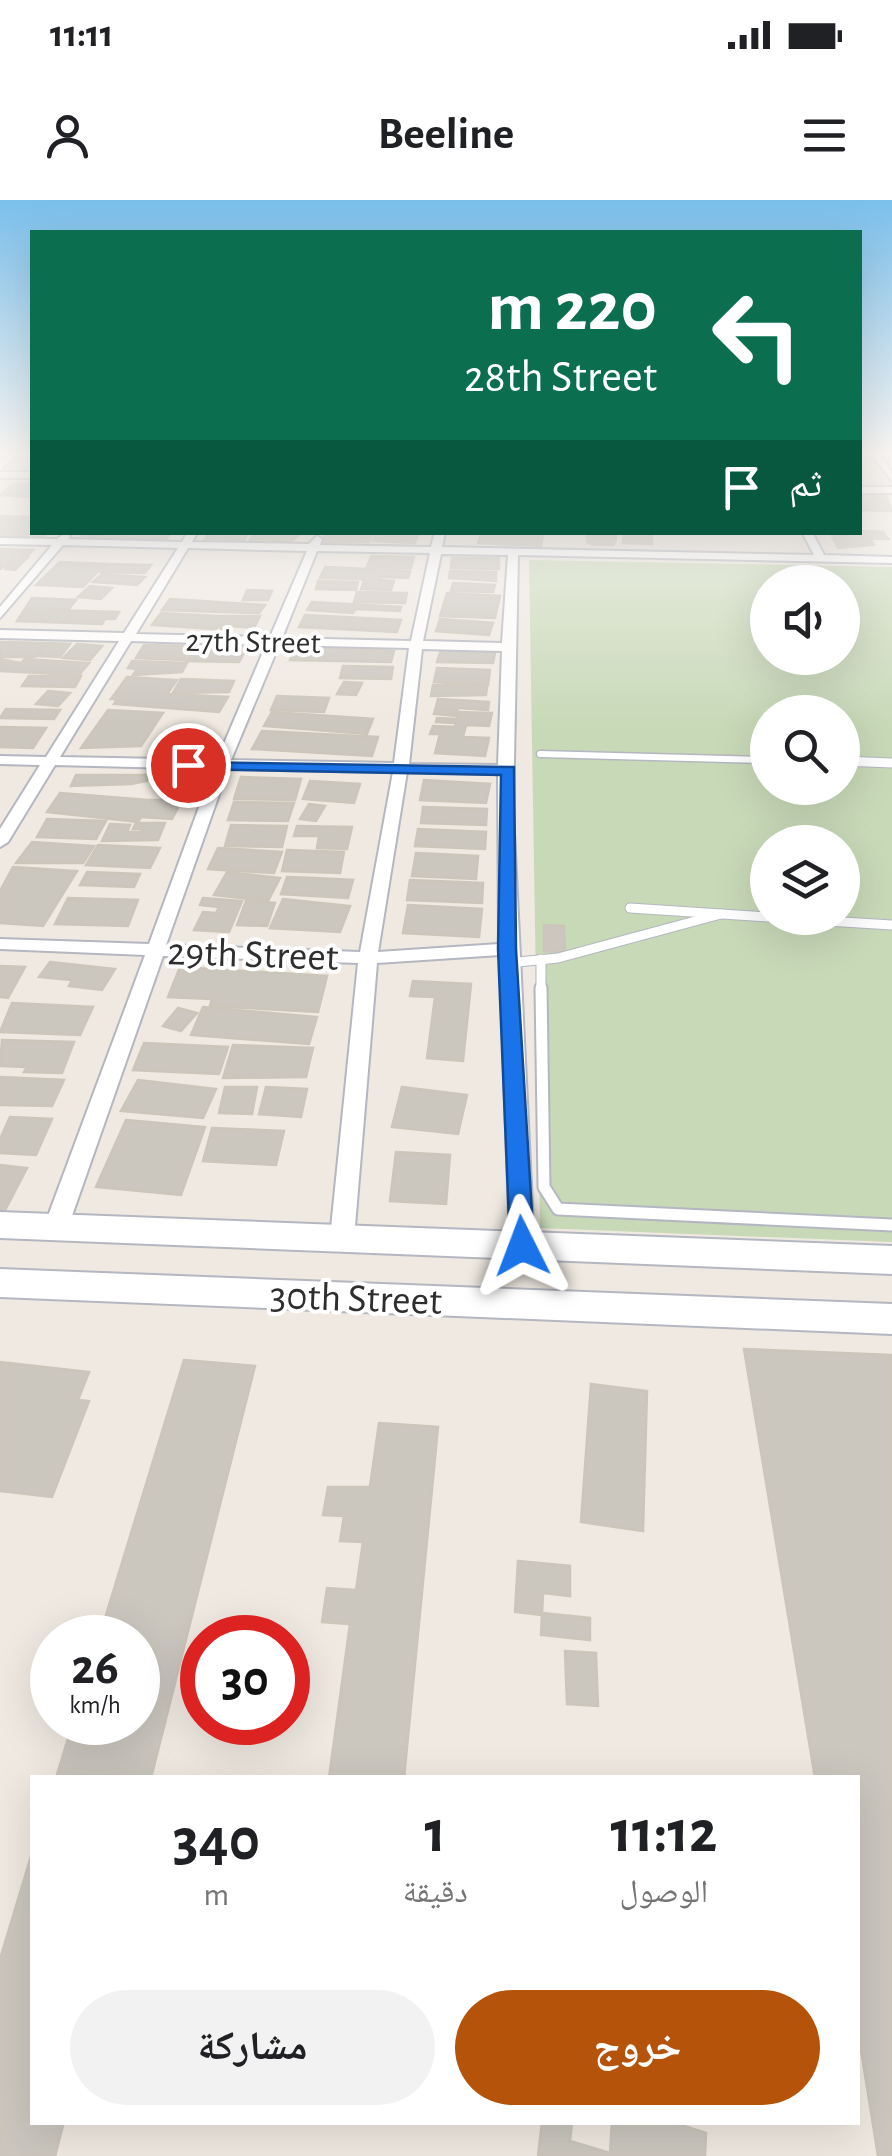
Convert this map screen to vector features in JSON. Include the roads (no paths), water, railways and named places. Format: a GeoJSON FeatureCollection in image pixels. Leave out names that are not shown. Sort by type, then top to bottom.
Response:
{"type":"FeatureCollection","features":[{"type":"Feature","properties":{"kind":"street"},"geometry":{"type":"LineString","coordinates":[[0,614],[61,541]]}},
{"type":"Feature","properties":{"kind":"street"},"geometry":{"type":"LineString","coordinates":[[113,541],[184,546],[289,541]]}},
{"type":"Feature","properties":{"kind":"street"},"geometry":{"type":"LineString","coordinates":[[0,842],[187,541]]}},
{"type":"Feature","properties":{"kind":"street"},"geometry":{"type":"LineString","coordinates":[[56,1227],[222,766],[316,541]]}},
{"type":"Feature","properties":{"kind":"street"},"geometry":{"type":"LineString","coordinates":[[395,541],[439,542],[513,553],[568,548],[695,550],[892,560]]}},
{"type":"Feature","properties":{"kind":"street"},"geometry":{"type":"LineString","coordinates":[[811,541],[821,559]]}},
{"type":"Feature","properties":{"kind":"street"},"geometry":{"type":"LineString","coordinates":[[342,1238],[368,958],[401,767],[416,644],[439,542]]}},
{"type":"Feature","properties":{"kind":"street"},"geometry":{"type":"LineString","coordinates":[[513,553],[506,647],[507,956],[522,1246]]}},
{"type":"Feature","properties":{"kind":"street","name":"27th Street"},"geometry":{"type":"LineString","coordinates":[[0,634],[506,647]]}},
{"type":"Feature","properties":{"kind":"street"},"geometry":{"type":"LineString","coordinates":[[0,760],[508,770]]}},
{"type":"Feature","properties":{"kind":"street","name":"29th Street"},"geometry":{"type":"LineString","coordinates":[[0,944],[368,958],[507,956]]}},
{"type":"Feature","properties":{"kind":"street","name":"30th Street"},"geometry":{"type":"LineString","coordinates":[[0,1225],[892,1260]]}},
{"type":"Feature","properties":{"kind":"street","name":"30th Street"},"geometry":{"type":"LineString","coordinates":[[0,1283],[892,1319]]}},
{"type":"Feature","properties":{"kind":"lane"},"geometry":{"type":"LineString","coordinates":[[540,754],[750,760]]}},
{"type":"Feature","properties":{"kind":"lane"},"geometry":{"type":"LineString","coordinates":[[860,762],[892,763]]}},
{"type":"Feature","properties":{"kind":"lane"},"geometry":{"type":"LineString","coordinates":[[630,908],[750,916]]}},
{"type":"Feature","properties":{"kind":"lane"},"geometry":{"type":"LineString","coordinates":[[507,956],[541,960],[721,914]]}},
{"type":"Feature","properties":{"kind":"lane"},"geometry":{"type":"LineString","coordinates":[[860,923],[892,925]]}},
{"type":"Feature","properties":{"kind":"lane"},"geometry":{"type":"LineString","coordinates":[[541,960],[544,1187],[558,1209],[892,1225]]}}]}
